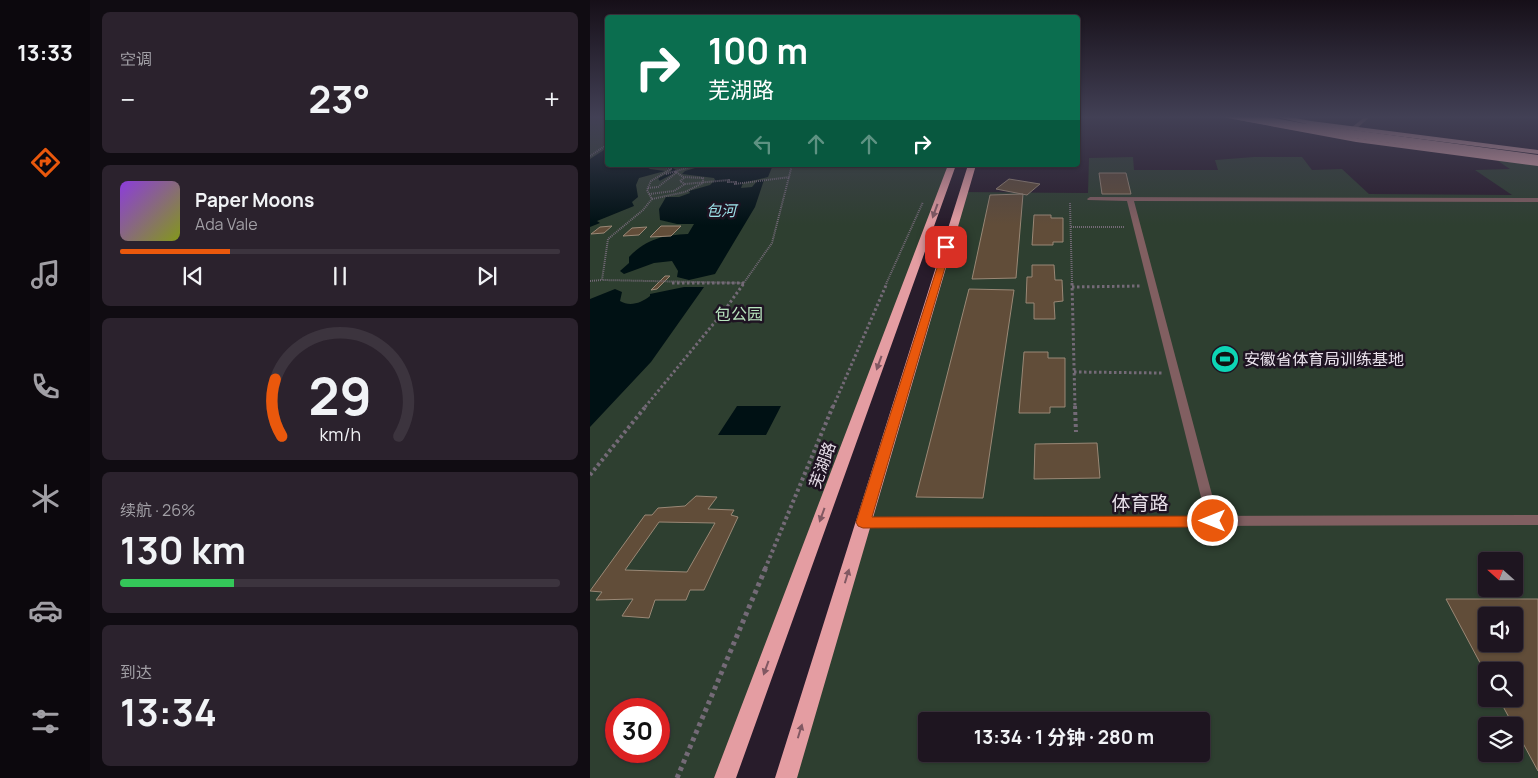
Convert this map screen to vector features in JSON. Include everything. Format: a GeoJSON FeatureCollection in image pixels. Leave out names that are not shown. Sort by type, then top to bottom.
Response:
{"type":"FeatureCollection","features":[{"type":"Feature","properties":{"kind":"highway"},"geometry":{"type":"LineString","coordinates":[[1449,152],[1538,165]]}},
{"type":"Feature","properties":{"kind":"highway"},"geometry":{"type":"LineString","coordinates":[[1488,152],[1538,159]]}},
{"type":"Feature","properties":{"kind":"highway"},"geometry":{"type":"LineString","coordinates":[[1525,152],[1538,154]]}},
{"type":"Feature","properties":{"kind":"main road","name":"芜湖路"},"geometry":{"type":"LineString","coordinates":[[725,778],[951,167]]}},
{"type":"Feature","properties":{"kind":"main road"},"geometry":{"type":"LineString","coordinates":[[786,778],[971,167]]}},
{"type":"Feature","properties":{"kind":"street"},"geometry":{"type":"LineString","coordinates":[[1090,199],[1538,200]]}},
{"type":"Feature","properties":{"kind":"street"},"geometry":{"type":"LineString","coordinates":[[1130,199],[1213,521]]}},
{"type":"Feature","properties":{"kind":"street","name":"体育路"},"geometry":{"type":"LineString","coordinates":[[863,522],[1538,520]]}},
{"type":"Feature","properties":{"kind":"path"},"geometry":{"type":"LineString","coordinates":[[663,175],[671,168],[668,167]]}},
{"type":"Feature","properties":{"kind":"path"},"geometry":{"type":"LineString","coordinates":[[652,199],[648,188],[650,181],[688,167]]}},
{"type":"Feature","properties":{"kind":"path"},"geometry":{"type":"LineString","coordinates":[[590,475],[724,312],[772,243],[792,167]]}},
{"type":"Feature","properties":{"kind":"path"},"geometry":{"type":"LineString","coordinates":[[676,172],[685,177],[703,178],[703,182]]}},
{"type":"Feature","properties":{"kind":"path"},"geometry":{"type":"LineString","coordinates":[[648,188],[658,187],[676,172]]}},
{"type":"Feature","properties":{"kind":"path"},"geometry":{"type":"LineString","coordinates":[[685,177],[680,181],[685,184],[729,180],[728,182],[736,182],[735,184],[790,177]]}},
{"type":"Feature","properties":{"kind":"path"},"geometry":{"type":"LineString","coordinates":[[602,280],[608,239],[643,210],[652,199],[685,192],[703,182]]}},
{"type":"Feature","properties":{"kind":"path"},"geometry":{"type":"LineString","coordinates":[[649,194],[670,192],[682,188],[685,184]]}},
{"type":"Feature","properties":{"kind":"path"},"geometry":{"type":"LineString","coordinates":[[676,778],[863,335],[923,201]]}},
{"type":"Feature","properties":{"kind":"path"},"geometry":{"type":"LineString","coordinates":[[1070,203],[1076,432]]}},
{"type":"Feature","properties":{"kind":"path"},"geometry":{"type":"LineString","coordinates":[[1071,227],[1138,226]]}},
{"type":"Feature","properties":{"kind":"path"},"geometry":{"type":"LineString","coordinates":[[590,281],[744,283]]}},
{"type":"Feature","properties":{"kind":"path"},"geometry":{"type":"LineString","coordinates":[[1072,287],[1153,286]]}},
{"type":"Feature","properties":{"kind":"path"},"geometry":{"type":"LineString","coordinates":[[1074,372],[1175,373]]}},
{"type":"Feature","properties":{"kind":"green space","name":"包公园"},"geometry":{"type":"Polygon","coordinates":[[[590,152],[605,152],[605,167],[951,167],[725,778],[590,778],[590,152]]]}},
{"type":"Feature","properties":{"kind":"green space","name":"安徽省体育局训练基地"},"geometry":{"type":"Polygon","coordinates":[[[1133,157],[1134,170],[1218,170],[1215,160],[1254,157],[1302,157],[1312,170],[1342,169],[1369,194],[1512,195],[1475,170],[1510,169],[1492,157],[1538,164],[1538,778],[786,778],[963,192],[1088,193],[1089,158],[1133,157]]]}},
{"type":"Feature","properties":{"kind":"water"},"geometry":{"type":"Polygon","coordinates":[[[600,152],[605,152],[605,167],[647,167],[665,171],[639,178],[636,185],[638,197],[632,202],[634,206],[597,221],[600,223],[590,227],[590,159],[600,152]]]}},
{"type":"Feature","properties":{"kind":"water","name":"包河"},"geometry":{"type":"Polygon","coordinates":[[[698,167],[772,167],[768,177],[743,183],[741,188],[752,187],[758,180],[764,180],[755,207],[715,274],[689,280],[677,277],[678,271],[672,261],[654,263],[624,274],[620,271],[629,263],[629,257],[642,246],[663,237],[688,234],[694,224],[677,224],[660,220],[659,209],[666,197],[679,197],[690,193],[689,191],[710,185],[715,180],[714,178],[682,174],[685,171],[698,167]]]}},
{"type":"Feature","properties":{"kind":"water"},"geometry":{"type":"Polygon","coordinates":[[[684,287],[704,287],[651,362],[590,427],[590,299],[615,289],[622,292],[620,301],[632,304],[643,301],[650,294],[684,287]]]}},
{"type":"Feature","properties":{"kind":"water"},"geometry":{"type":"Polygon","coordinates":[[[737,406],[781,406],[766,435],[718,435],[737,406]]]}},
{"type":"Feature","properties":{"kind":"building"},"geometry":{"type":"Polygon","coordinates":[[[1099,173],[1126,173],[1131,194],[1102,194],[1099,173]]]}},
{"type":"Feature","properties":{"kind":"building"},"geometry":{"type":"Polygon","coordinates":[[[1009,179],[1040,184],[1027,195],[996,189],[1009,179]]]}},
{"type":"Feature","properties":{"kind":"building"},"geometry":{"type":"Polygon","coordinates":[[[1023,194],[1016,278],[972,279],[990,195],[1023,194]]]}},
{"type":"Feature","properties":{"kind":"building"},"geometry":{"type":"Polygon","coordinates":[[[1034,215],[1051,215],[1051,218],[1063,218],[1063,242],[1053,242],[1053,245],[1032,245],[1034,215]]]}},
{"type":"Feature","properties":{"kind":"building"},"geometry":{"type":"Polygon","coordinates":[[[612,226],[604,233],[591,234],[600,227],[612,226]]]}},
{"type":"Feature","properties":{"kind":"building"},"geometry":{"type":"Polygon","coordinates":[[[661,226],[681,226],[671,236],[650,237],[661,226]]]}},
{"type":"Feature","properties":{"kind":"building"},"geometry":{"type":"Polygon","coordinates":[[[647,227],[639,235],[623,236],[632,228],[647,227]]]}},
{"type":"Feature","properties":{"kind":"building"},"geometry":{"type":"Polygon","coordinates":[[[1032,265],[1054,265],[1055,280],[1062,280],[1063,301],[1054,302],[1055,319],[1034,319],[1034,303],[1026,303],[1027,277],[1032,277],[1032,265]]]}},
{"type":"Feature","properties":{"kind":"building"},"geometry":{"type":"Polygon","coordinates":[[[665,276],[670,276],[657,289],[651,290],[665,276]]]}},
{"type":"Feature","properties":{"kind":"building"},"geometry":{"type":"Polygon","coordinates":[[[969,289],[1014,290],[983,498],[916,497],[969,289]]]}},
{"type":"Feature","properties":{"kind":"building"},"geometry":{"type":"Polygon","coordinates":[[[1024,352],[1048,352],[1048,358],[1065,358],[1065,407],[1050,407],[1050,413],[1019,413],[1024,352]]]}},
{"type":"Feature","properties":{"kind":"building"},"geometry":{"type":"Polygon","coordinates":[[[1097,443],[1100,478],[1034,479],[1035,444],[1097,443]]]}},
{"type":"Feature","properties":{"kind":"building"},"geometry":{"type":"Polygon","coordinates":[[[696,496],[717,497],[708,509],[734,510],[731,515],[738,517],[704,590],[690,590],[686,600],[655,600],[649,618],[622,616],[633,599],[596,600],[602,592],[590,591],[645,515],[652,515],[658,508],[685,506],[696,496]]]}},
{"type":"Feature","properties":{"kind":"building"},"geometry":{"type":"Polygon","coordinates":[[[659,522],[715,523],[687,572],[625,570],[659,522]]]}},
{"type":"Feature","properties":{"kind":"building"},"geometry":{"type":"Polygon","coordinates":[[[1446,599],[1538,599],[1538,771],[1523,743],[1523,717],[1509,717],[1503,707],[1523,707],[1523,662],[1480,662],[1446,599]]]}},
{"type":"Feature","properties":{"kind":"waterway"},"geometry":{"type":"LineString","coordinates":[[660,179],[675,171],[668,167]]}},
{"type":"Feature","properties":{"kind":"place","name":"安徽省体育局训练基地"},"geometry":{"type":"Point","coordinates":[1225,359]}},
{"type":"Feature","properties":{"kind":"route"},"geometry":{"type":"LineString","coordinates":[[946,247],[863,522],[1213,521]]}}]}
